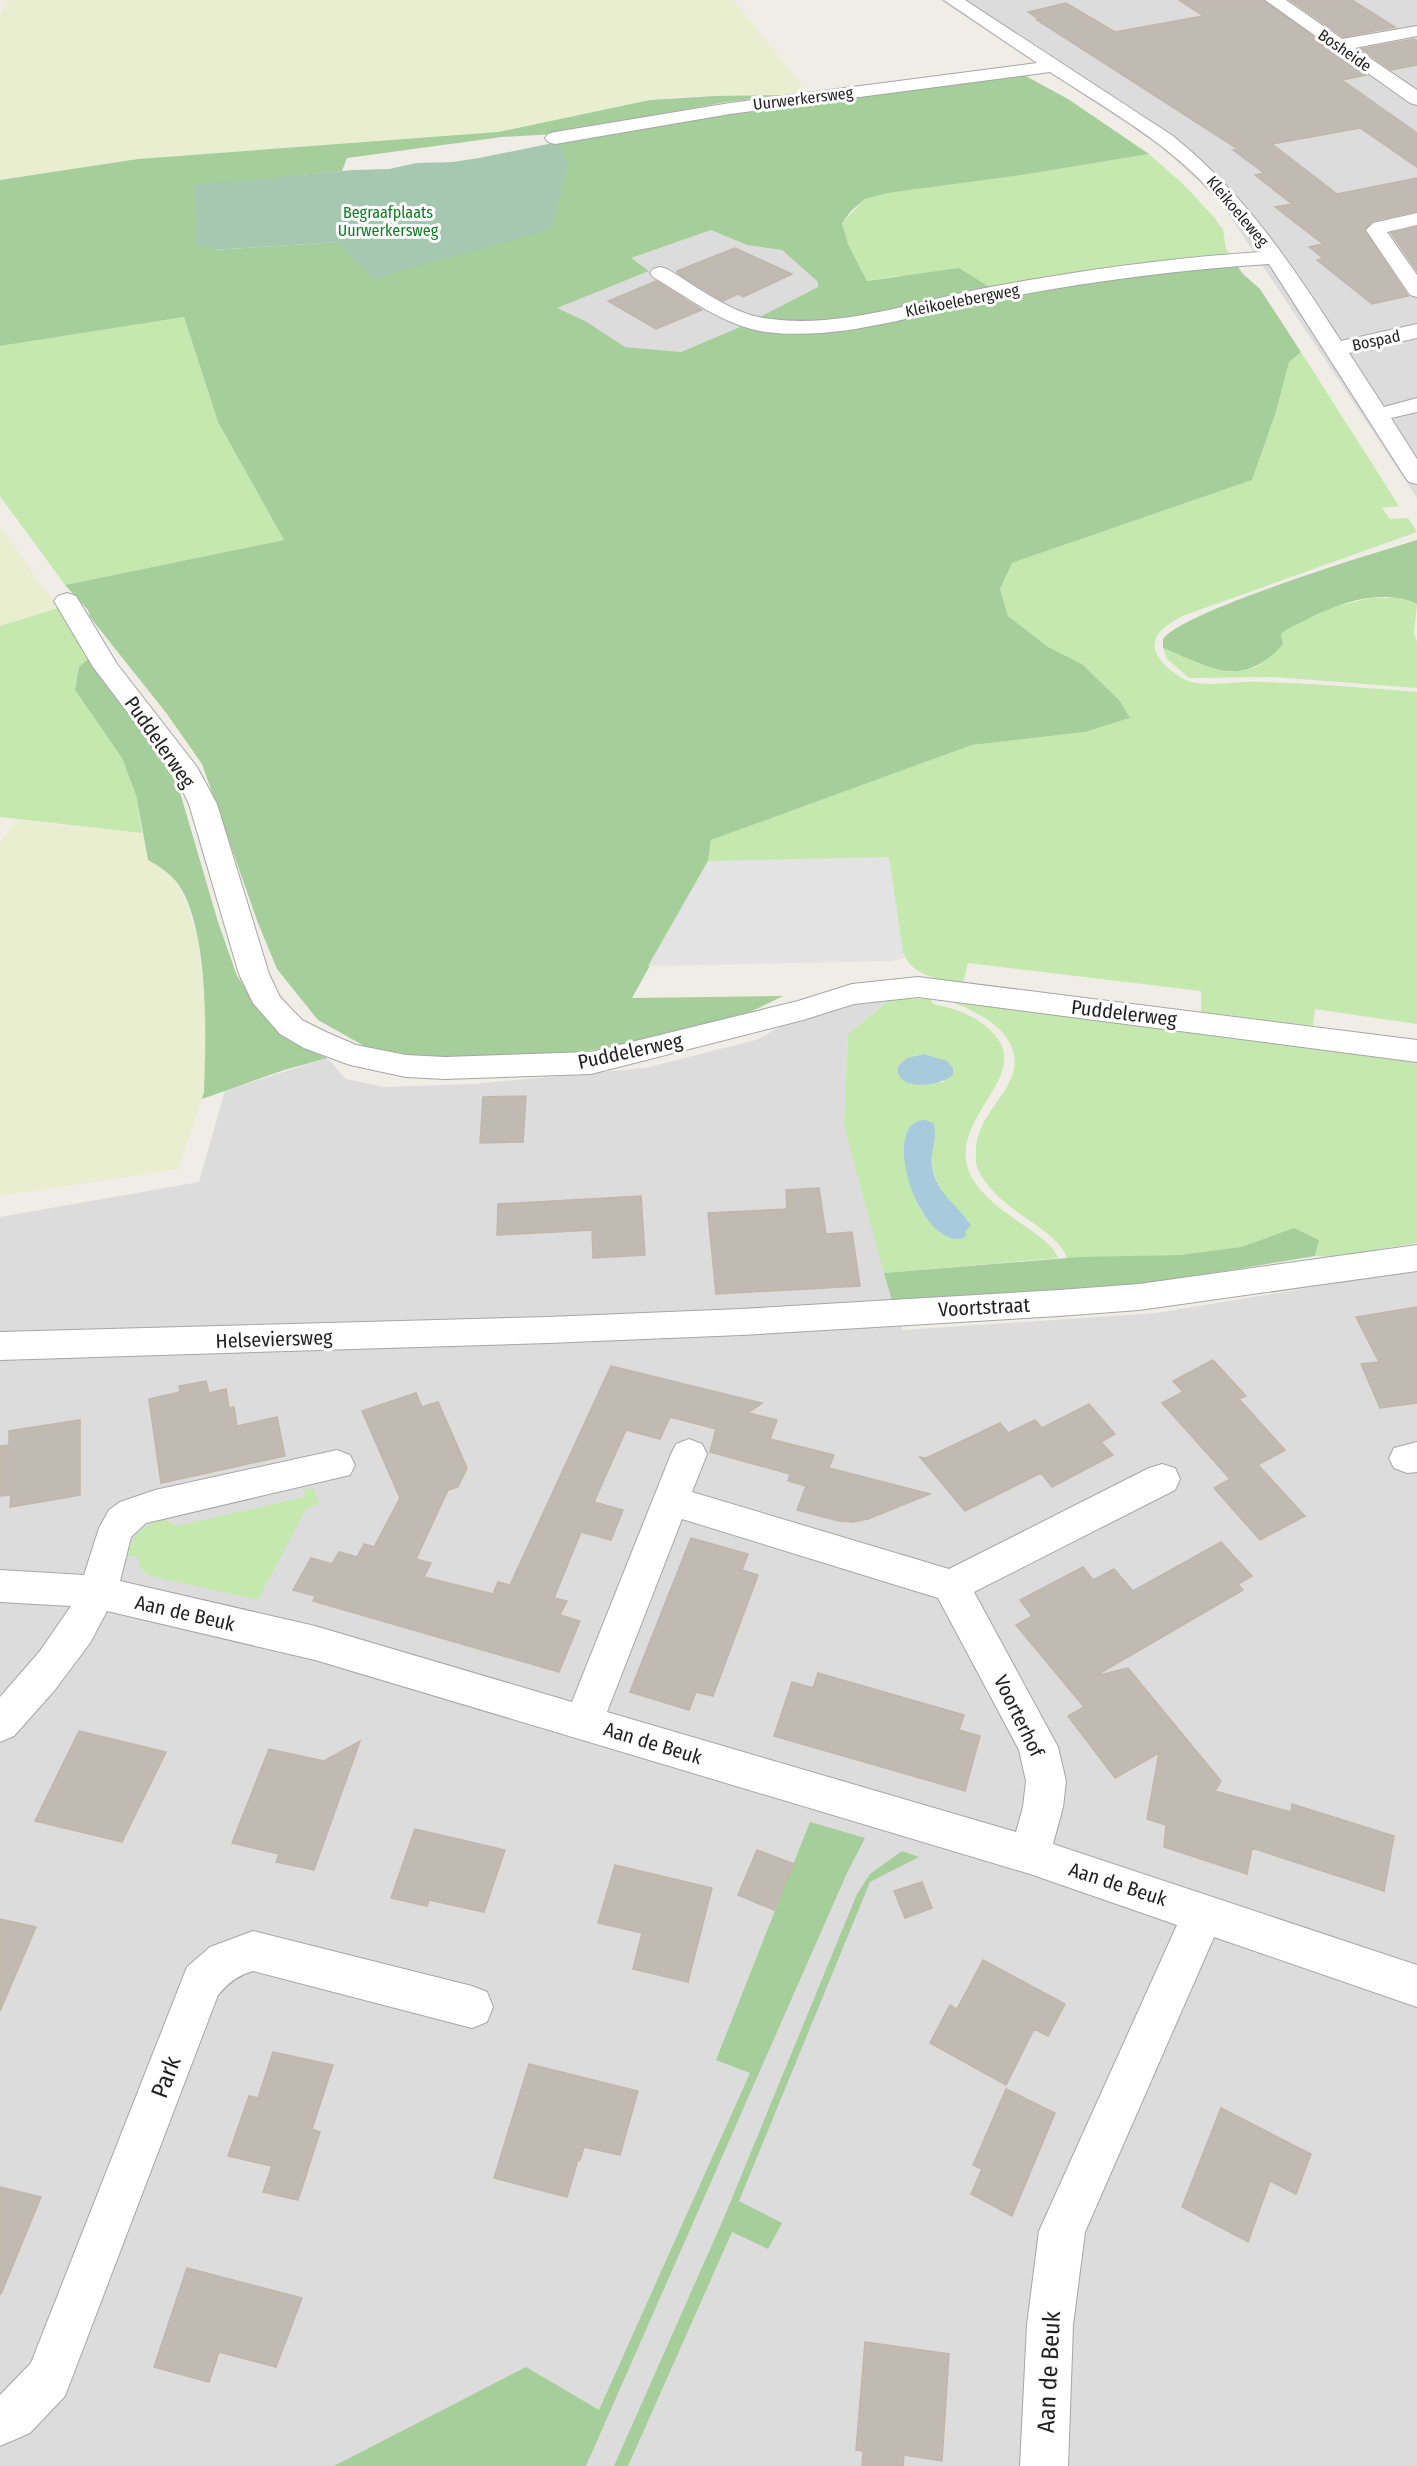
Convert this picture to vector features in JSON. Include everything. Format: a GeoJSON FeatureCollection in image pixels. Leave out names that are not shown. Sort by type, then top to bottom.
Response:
{"type":"FeatureCollection","features":[{"type":"Feature","properties":{"kind":"street","name":"Kleikoeleweg"},"geometry":{"type":"LineString","coordinates":[[953,0],[1166,140],[1198,165],[1225,192],[1276,257],[1417,477]]}},
{"type":"Feature","properties":{"kind":"street","name":"Bosheide"},"geometry":{"type":"LineString","coordinates":[[1274,0],[1417,99]]}},
{"type":"Feature","properties":{"kind":"street"},"geometry":{"type":"LineString","coordinates":[[1339,45],[1417,31]]}},
{"type":"Feature","properties":{"kind":"street","name":"Uurwerkersweg"},"geometry":{"type":"LineString","coordinates":[[555,138],[653,119],[762,103],[1052,66]]}},
{"type":"Feature","properties":{"kind":"street"},"geometry":{"type":"LineString","coordinates":[[1417,219],[1380,227],[1376,230],[1417,291]]}},
{"type":"Feature","properties":{"kind":"street","name":"Kleikoelebergweg"},"geometry":{"type":"LineString","coordinates":[[660,273],[742,320],[795,328],[841,323],[1084,278],[1239,259],[1276,257]]}},
{"type":"Feature","properties":{"kind":"street","name":"Bospad"},"geometry":{"type":"LineString","coordinates":[[1335,349],[1417,331]]}},
{"type":"Feature","properties":{"kind":"street"},"geometry":{"type":"LineString","coordinates":[[1377,415],[1417,405]]}},
{"type":"Feature","properties":{"kind":"street","name":"Puddelerweg"},"geometry":{"type":"LineString","coordinates":[[67,601],[106,667],[187,774],[203,804],[254,974],[268,1003],[291,1027],[315,1040],[350,1054],[406,1066],[445,1068],[591,1063],[803,1010],[852,994],[918,987],[1417,1051]]}},
{"type":"Feature","properties":{"kind":"street","name":"Voortstraat"},"geometry":{"type":"LineString","coordinates":[[548,1330],[752,1321],[1139,1297],[1417,1258]]}},
{"type":"Feature","properties":{"kind":"street","name":"Helseviersweg"},"geometry":{"type":"LineString","coordinates":[[0,1346],[548,1330]]}},
{"type":"Feature","properties":{"kind":"street"},"geometry":{"type":"LineString","coordinates":[[584,1722],[689,1454]]}},
{"type":"Feature","properties":{"kind":"street"},"geometry":{"type":"LineString","coordinates":[[0,1724],[76,1635],[98,1592],[115,1532],[121,1521],[134,1512],[155,1504],[337,1465]]}},
{"type":"Feature","properties":{"kind":"street"},"geometry":{"type":"LineString","coordinates":[[670,1500],[951,1586],[1162,1479]]}},
{"type":"Feature","properties":{"kind":"street","name":"Aan de Beuk"},"geometry":{"type":"LineString","coordinates":[[0,1586],[98,1592],[315,1643],[1030,1855],[1417,1986]]}},
{"type":"Feature","properties":{"kind":"street","name":"Voorterhof"},"geometry":{"type":"LineString","coordinates":[[951,1586],[1038,1747],[1047,1781],[1043,1807],[1030,1855]]}},
{"type":"Feature","properties":{"kind":"street","name":"Aan de Beuk"},"geometry":{"type":"LineString","coordinates":[[1044,2466],[1050,2325],[1062,2231],[1204,1912]]}},
{"type":"Feature","properties":{"kind":"street","name":"Park"},"geometry":{"type":"LineString","coordinates":[[0,2422],[13,2416],[48,2379],[202,1982],[212,1969],[238,1954],[253,1951],[472,2007]]}},
{"type":"Feature","properties":{"kind":"shaded area"},"geometry":{"type":"Polygon","coordinates":[[[940,0],[1417,0],[1417,498],[1219,200],[1159,145],[940,0]]]}},
{"type":"Feature","properties":{"kind":"shaded area"},"geometry":{"type":"Polygon","coordinates":[[[711,230],[747,245],[782,250],[818,282],[818,287],[740,327],[681,352],[625,347],[587,322],[556,308],[649,271],[630,258],[711,230]]]}},
{"type":"Feature","properties":{"kind":"shaded area"},"geometry":{"type":"Polygon","coordinates":[[[889,857],[904,958],[893,961],[648,966],[708,861],[889,857]]]}},
{"type":"Feature","properties":{"kind":"shaded area"},"geometry":{"type":"Polygon","coordinates":[[[891,999],[848,1034],[844,1125],[903,1330],[1156,1313],[1417,1270],[1417,2466],[0,2466],[0,1217],[199,1182],[225,1091],[327,1058],[346,1079],[384,1087],[473,1084],[645,1068],[756,1040],[813,1009],[891,999]]]}},
{"type":"Feature","properties":{"kind":"green space"},"geometry":{"type":"Polygon","coordinates":[[[7,0],[733,0],[801,84],[806,94],[676,97],[650,100],[498,132],[138,159],[0,180],[0,15],[7,0]]]}},
{"type":"Feature","properties":{"kind":"green space"},"geometry":{"type":"Polygon","coordinates":[[[1022,74],[1068,99],[1149,154],[1022,175],[888,193],[865,199],[851,211],[842,223],[848,244],[867,281],[959,268],[994,290],[1235,263],[1243,274],[1260,289],[1301,352],[1289,362],[1276,412],[1252,480],[1012,563],[1000,589],[1008,616],[1048,647],[1082,664],[1120,701],[1130,718],[1085,732],[972,745],[711,840],[708,861],[632,998],[783,996],[750,1012],[658,1037],[558,1057],[463,1059],[420,1057],[366,1047],[318,1020],[277,969],[258,923],[202,764],[167,714],[90,617],[88,610],[65,585],[284,540],[218,422],[184,317],[0,346],[0,180],[138,159],[498,132],[650,100],[787,95],[726,102],[555,134],[502,137],[347,158],[342,171],[300,175],[213,250],[337,242],[558,142],[678,123],[703,115],[1022,74]],[[711,230],[631,258],[649,271],[557,308],[587,322],[625,347],[681,352],[740,327],[818,287],[818,282],[782,250],[747,245],[711,230]]]}},
{"type":"Feature","properties":{"kind":"green space","name":"Begraafplaats Uurwerkersweg"},"geometry":{"type":"Polygon","coordinates":[[[558,142],[568,165],[552,229],[373,279],[337,242],[213,250],[196,245],[194,185],[353,170],[389,169],[417,163],[453,162],[558,142]]]}},
{"type":"Feature","properties":{"kind":"green space"},"geometry":{"type":"Polygon","coordinates":[[[1149,154],[1183,184],[1214,217],[1223,230],[1226,248],[1235,263],[994,290],[896,276],[867,281],[848,244],[842,223],[865,199],[888,193],[1022,175],[1149,154]]]}},
{"type":"Feature","properties":{"kind":"green space"},"geometry":{"type":"Polygon","coordinates":[[[184,317],[218,422],[284,540],[65,585],[0,496],[0,346],[184,317]]]}},
{"type":"Feature","properties":{"kind":"green space"},"geometry":{"type":"Polygon","coordinates":[[[1301,352],[1399,506],[1382,508],[1390,519],[1408,518],[1417,532],[1185,615],[1161,631],[1155,644],[1156,651],[1168,668],[1184,679],[1196,683],[1280,683],[1417,692],[1417,1024],[1315,1009],[1313,1026],[1201,1012],[1201,991],[968,963],[963,983],[943,980],[917,970],[905,957],[901,947],[708,861],[711,840],[972,745],[1085,732],[1130,718],[1120,701],[1082,664],[1047,647],[1008,616],[1000,589],[1012,563],[1252,480],[1276,412],[1289,362],[1301,352]]]}},
{"type":"Feature","properties":{"kind":"green space"},"geometry":{"type":"Polygon","coordinates":[[[0,527],[58,608],[0,626],[0,527]]]}},
{"type":"Feature","properties":{"kind":"green space"},"geometry":{"type":"Polygon","coordinates":[[[1417,540],[1417,604],[1391,597],[1378,597],[1338,606],[1285,631],[1281,634],[1283,644],[1268,658],[1254,667],[1240,671],[1211,668],[1163,648],[1163,639],[1178,627],[1205,614],[1281,584],[1417,540]]]}},
{"type":"Feature","properties":{"kind":"green space"},"geometry":{"type":"Polygon","coordinates":[[[1371,598],[1398,598],[1417,604],[1414,633],[1417,642],[1417,688],[1274,677],[1189,678],[1167,659],[1163,648],[1207,667],[1241,671],[1261,664],[1283,644],[1281,634],[1291,625],[1312,618],[1328,608],[1371,598]]]}},
{"type":"Feature","properties":{"kind":"green space"},"geometry":{"type":"Polygon","coordinates":[[[58,608],[88,659],[79,667],[75,690],[122,758],[136,795],[142,833],[0,817],[0,626],[58,608]]]}},
{"type":"Feature","properties":{"kind":"green space"},"geometry":{"type":"Polygon","coordinates":[[[88,659],[155,743],[179,789],[218,922],[237,976],[269,1020],[306,1049],[327,1058],[284,1070],[202,1099],[205,1044],[204,988],[197,934],[191,910],[179,885],[167,873],[148,860],[136,795],[122,758],[75,690],[79,667],[88,659]]]}},
{"type":"Feature","properties":{"kind":"green space"},"geometry":{"type":"Polygon","coordinates":[[[16,820],[142,833],[148,860],[169,873],[182,891],[198,938],[205,1008],[205,1070],[204,1092],[178,1169],[0,1196],[0,843],[16,820]]]}},
{"type":"Feature","properties":{"kind":"green space"},"geometry":{"type":"Polygon","coordinates":[[[891,999],[931,999],[933,1004],[974,1018],[994,1034],[1003,1050],[1004,1065],[998,1081],[970,1131],[966,1150],[968,1169],[976,1184],[987,1197],[1043,1239],[1058,1258],[884,1273],[844,1125],[848,1034],[891,999]],[[924,1054],[914,1056],[910,1084],[944,1082],[941,1059],[924,1054]],[[923,1120],[909,1128],[906,1135],[908,1171],[923,1214],[934,1227],[948,1237],[965,1232],[969,1221],[944,1195],[934,1174],[932,1151],[935,1139],[923,1120]]]}},
{"type":"Feature","properties":{"kind":"green space"},"geometry":{"type":"Polygon","coordinates":[[[947,1000],[1417,1060],[1417,1243],[1334,1257],[1315,1256],[1319,1240],[1294,1228],[1241,1247],[1179,1255],[1067,1258],[1061,1247],[1051,1237],[998,1197],[978,1169],[976,1156],[979,1134],[1013,1073],[1014,1057],[1010,1044],[1002,1032],[976,1013],[947,1000]]]}},
{"type":"Feature","properties":{"kind":"green space"},"geometry":{"type":"Polygon","coordinates":[[[1294,1228],[1319,1240],[1315,1256],[1141,1285],[893,1304],[884,1273],[1079,1257],[1179,1255],[1241,1247],[1294,1228]]]}},
{"type":"Feature","properties":{"kind":"green space"},"geometry":{"type":"Polygon","coordinates":[[[313,1488],[319,1504],[306,1509],[258,1600],[150,1576],[140,1568],[138,1557],[127,1556],[135,1536],[145,1527],[157,1521],[164,1519],[176,1526],[305,1497],[304,1490],[313,1488]]]}},
{"type":"Feature","properties":{"kind":"green space"},"geometry":{"type":"Polygon","coordinates":[[[810,1822],[865,1838],[847,1873],[586,2466],[334,2466],[526,2367],[599,2410],[750,2073],[716,2060],[810,1822]]]}},
{"type":"Feature","properties":{"kind":"green space"},"geometry":{"type":"Polygon","coordinates":[[[902,1851],[919,1857],[870,1882],[739,2201],[782,2223],[768,2249],[732,2232],[628,2466],[614,2466],[723,2220],[857,1894],[870,1874],[902,1851]]]}},
{"type":"Feature","properties":{"kind":"water"},"geometry":{"type":"Polygon","coordinates":[[[924,1054],[947,1061],[953,1068],[953,1075],[938,1082],[919,1085],[903,1080],[898,1066],[907,1058],[924,1054]]]}},
{"type":"Feature","properties":{"kind":"water"},"geometry":{"type":"Polygon","coordinates":[[[926,1120],[933,1123],[935,1128],[932,1165],[937,1183],[971,1225],[965,1232],[967,1235],[961,1239],[944,1235],[930,1222],[917,1203],[909,1180],[904,1158],[905,1138],[912,1125],[926,1120]]]}},
{"type":"Feature","properties":{"kind":"building"},"geometry":{"type":"Polygon","coordinates":[[[1179,0],[1263,0],[1366,75],[1342,80],[1417,133],[1417,167],[1360,128],[1272,144],[1337,194],[1417,178],[1417,211],[1372,221],[1364,230],[1408,296],[1372,304],[1317,260],[1323,258],[1309,247],[1323,244],[1275,207],[1292,204],[1255,175],[1264,173],[1233,150],[1238,149],[1028,12],[1066,3],[1115,32],[1203,16],[1179,0]]]}},
{"type":"Feature","properties":{"kind":"building"},"geometry":{"type":"Polygon","coordinates":[[[1290,0],[1352,0],[1395,27],[1343,37],[1290,0]]]}},
{"type":"Feature","properties":{"kind":"building"},"geometry":{"type":"Polygon","coordinates":[[[1414,39],[1417,41],[1417,65],[1391,70],[1361,49],[1414,39]]]}},
{"type":"Feature","properties":{"kind":"building"},"geometry":{"type":"Polygon","coordinates":[[[1417,227],[1417,271],[1391,233],[1417,227]]]}},
{"type":"Feature","properties":{"kind":"building"},"geometry":{"type":"Polygon","coordinates":[[[735,248],[792,274],[743,297],[738,294],[723,301],[677,273],[677,271],[735,248]]]}},
{"type":"Feature","properties":{"kind":"building"},"geometry":{"type":"Polygon","coordinates":[[[656,281],[702,310],[656,329],[608,301],[656,281]]]}},
{"type":"Feature","properties":{"kind":"building"},"geometry":{"type":"Polygon","coordinates":[[[526,1096],[523,1142],[480,1143],[483,1097],[526,1096]]]}},
{"type":"Feature","properties":{"kind":"building"},"geometry":{"type":"Polygon","coordinates":[[[819,1188],[826,1234],[852,1232],[860,1286],[716,1294],[708,1213],[787,1209],[786,1190],[819,1188]]]}},
{"type":"Feature","properties":{"kind":"building"},"geometry":{"type":"Polygon","coordinates":[[[641,1196],[645,1255],[593,1258],[592,1230],[497,1235],[498,1204],[641,1196]]]}},
{"type":"Feature","properties":{"kind":"building"},"geometry":{"type":"Polygon","coordinates":[[[1417,1307],[1417,1403],[1380,1408],[1361,1364],[1379,1362],[1356,1317],[1417,1307]]]}},
{"type":"Feature","properties":{"kind":"building"},"geometry":{"type":"Polygon","coordinates":[[[1213,1360],[1246,1396],[1239,1399],[1285,1450],[1258,1465],[1305,1516],[1260,1540],[1214,1488],[1230,1479],[1162,1403],[1183,1392],[1173,1381],[1213,1360]]]}},
{"type":"Feature","properties":{"kind":"building"},"geometry":{"type":"Polygon","coordinates":[[[611,1366],[762,1403],[748,1413],[777,1420],[770,1439],[834,1455],[829,1468],[930,1494],[868,1519],[852,1522],[839,1521],[797,1510],[806,1486],[788,1481],[790,1474],[710,1452],[716,1429],[670,1417],[660,1439],[626,1430],[594,1502],[623,1510],[611,1540],[581,1532],[554,1598],[567,1601],[560,1615],[580,1621],[559,1672],[313,1601],[315,1596],[293,1590],[311,1558],[332,1564],[339,1552],[357,1557],[364,1544],[374,1547],[400,1498],[362,1411],[416,1393],[422,1407],[438,1402],[467,1468],[458,1487],[448,1490],[416,1559],[431,1563],[424,1577],[493,1594],[498,1582],[510,1585],[611,1366]]]}},
{"type":"Feature","properties":{"kind":"building"},"geometry":{"type":"Polygon","coordinates":[[[206,1381],[209,1393],[226,1389],[229,1408],[234,1407],[237,1426],[277,1417],[285,1456],[161,1483],[149,1399],[180,1392],[179,1386],[206,1381]]]}},
{"type":"Feature","properties":{"kind":"building"},"geometry":{"type":"Polygon","coordinates":[[[1089,1404],[1115,1434],[1101,1442],[1113,1455],[1052,1487],[1041,1473],[965,1511],[920,1457],[931,1459],[928,1457],[1000,1423],[1008,1433],[1035,1420],[1042,1428],[1089,1404]]]}},
{"type":"Feature","properties":{"kind":"building"},"geometry":{"type":"Polygon","coordinates":[[[80,1420],[80,1495],[10,1507],[11,1495],[0,1496],[0,1446],[9,1445],[9,1431],[80,1420]]]}},
{"type":"Feature","properties":{"kind":"building"},"geometry":{"type":"Polygon","coordinates":[[[691,1538],[748,1554],[742,1570],[758,1575],[713,1696],[696,1692],[689,1710],[630,1692],[691,1538]]]}},
{"type":"Feature","properties":{"kind":"building"},"geometry":{"type":"Polygon","coordinates":[[[1221,1542],[1252,1576],[1238,1584],[1243,1590],[1095,1676],[1128,1668],[1221,1781],[1215,1791],[1291,1812],[1292,1804],[1394,1836],[1384,1891],[1252,1848],[1247,1874],[1164,1847],[1166,1825],[1147,1819],[1159,1753],[1115,1778],[1068,1716],[1084,1707],[1016,1625],[1032,1616],[1020,1600],[1083,1567],[1093,1580],[1114,1569],[1133,1591],[1221,1542]]]}},
{"type":"Feature","properties":{"kind":"building"},"geometry":{"type":"Polygon","coordinates":[[[818,1673],[964,1715],[959,1730],[980,1736],[965,1791],[774,1736],[792,1682],[813,1688],[818,1673]]]}},
{"type":"Feature","properties":{"kind":"building"},"geometry":{"type":"Polygon","coordinates":[[[79,1731],[166,1752],[122,1842],[35,1821],[79,1731]]]}},
{"type":"Feature","properties":{"kind":"building"},"geometry":{"type":"Polygon","coordinates":[[[360,1741],[314,1870],[276,1862],[279,1854],[232,1843],[269,1749],[324,1761],[360,1741]]]}},
{"type":"Feature","properties":{"kind":"building"},"geometry":{"type":"Polygon","coordinates":[[[415,1829],[505,1850],[484,1912],[429,1900],[427,1906],[391,1898],[415,1829]]]}},
{"type":"Feature","properties":{"kind":"building"},"geometry":{"type":"Polygon","coordinates":[[[757,1850],[794,1864],[774,1910],[738,1895],[757,1850]]]}},
{"type":"Feature","properties":{"kind":"building"},"geometry":{"type":"Polygon","coordinates":[[[615,1865],[712,1888],[688,1982],[633,1969],[642,1933],[598,1923],[615,1865]]]}},
{"type":"Feature","properties":{"kind":"building"},"geometry":{"type":"Polygon","coordinates":[[[922,1882],[932,1908],[905,1918],[894,1891],[922,1882]]]}},
{"type":"Feature","properties":{"kind":"building"},"geometry":{"type":"Polygon","coordinates":[[[0,1919],[36,1927],[0,2011],[0,1919]]]}},
{"type":"Feature","properties":{"kind":"building"},"geometry":{"type":"Polygon","coordinates":[[[983,1960],[1065,2004],[1048,2036],[1034,2029],[1006,2085],[930,2043],[950,2005],[957,2009],[983,1960]]]}},
{"type":"Feature","properties":{"kind":"building"},"geometry":{"type":"Polygon","coordinates":[[[273,2052],[333,2065],[312,2129],[320,2132],[298,2200],[263,2192],[272,2166],[228,2156],[249,2096],[258,2098],[273,2052]]]}},
{"type":"Feature","properties":{"kind":"building"},"geometry":{"type":"Polygon","coordinates":[[[529,2064],[638,2091],[620,2155],[584,2147],[567,2197],[494,2178],[529,2064]]]}},
{"type":"Feature","properties":{"kind":"building"},"geometry":{"type":"Polygon","coordinates":[[[1006,2089],[1055,2113],[1012,2216],[971,2194],[982,2169],[973,2165],[1006,2089]]]}},
{"type":"Feature","properties":{"kind":"building"},"geometry":{"type":"Polygon","coordinates":[[[1221,2108],[1311,2154],[1296,2194],[1270,2181],[1248,2242],[1182,2207],[1221,2108]]]}},
{"type":"Feature","properties":{"kind":"building"},"geometry":{"type":"Polygon","coordinates":[[[0,2187],[41,2197],[1,2294],[0,2293],[0,2187]]]}},
{"type":"Feature","properties":{"kind":"building"},"geometry":{"type":"Polygon","coordinates":[[[187,2268],[302,2298],[276,2367],[219,2352],[209,2382],[154,2367],[187,2268]]]}},
{"type":"Feature","properties":{"kind":"building"},"geometry":{"type":"Polygon","coordinates":[[[865,2342],[949,2354],[942,2461],[904,2455],[903,2466],[862,2466],[863,2451],[856,2450],[865,2342]]]}}]}
